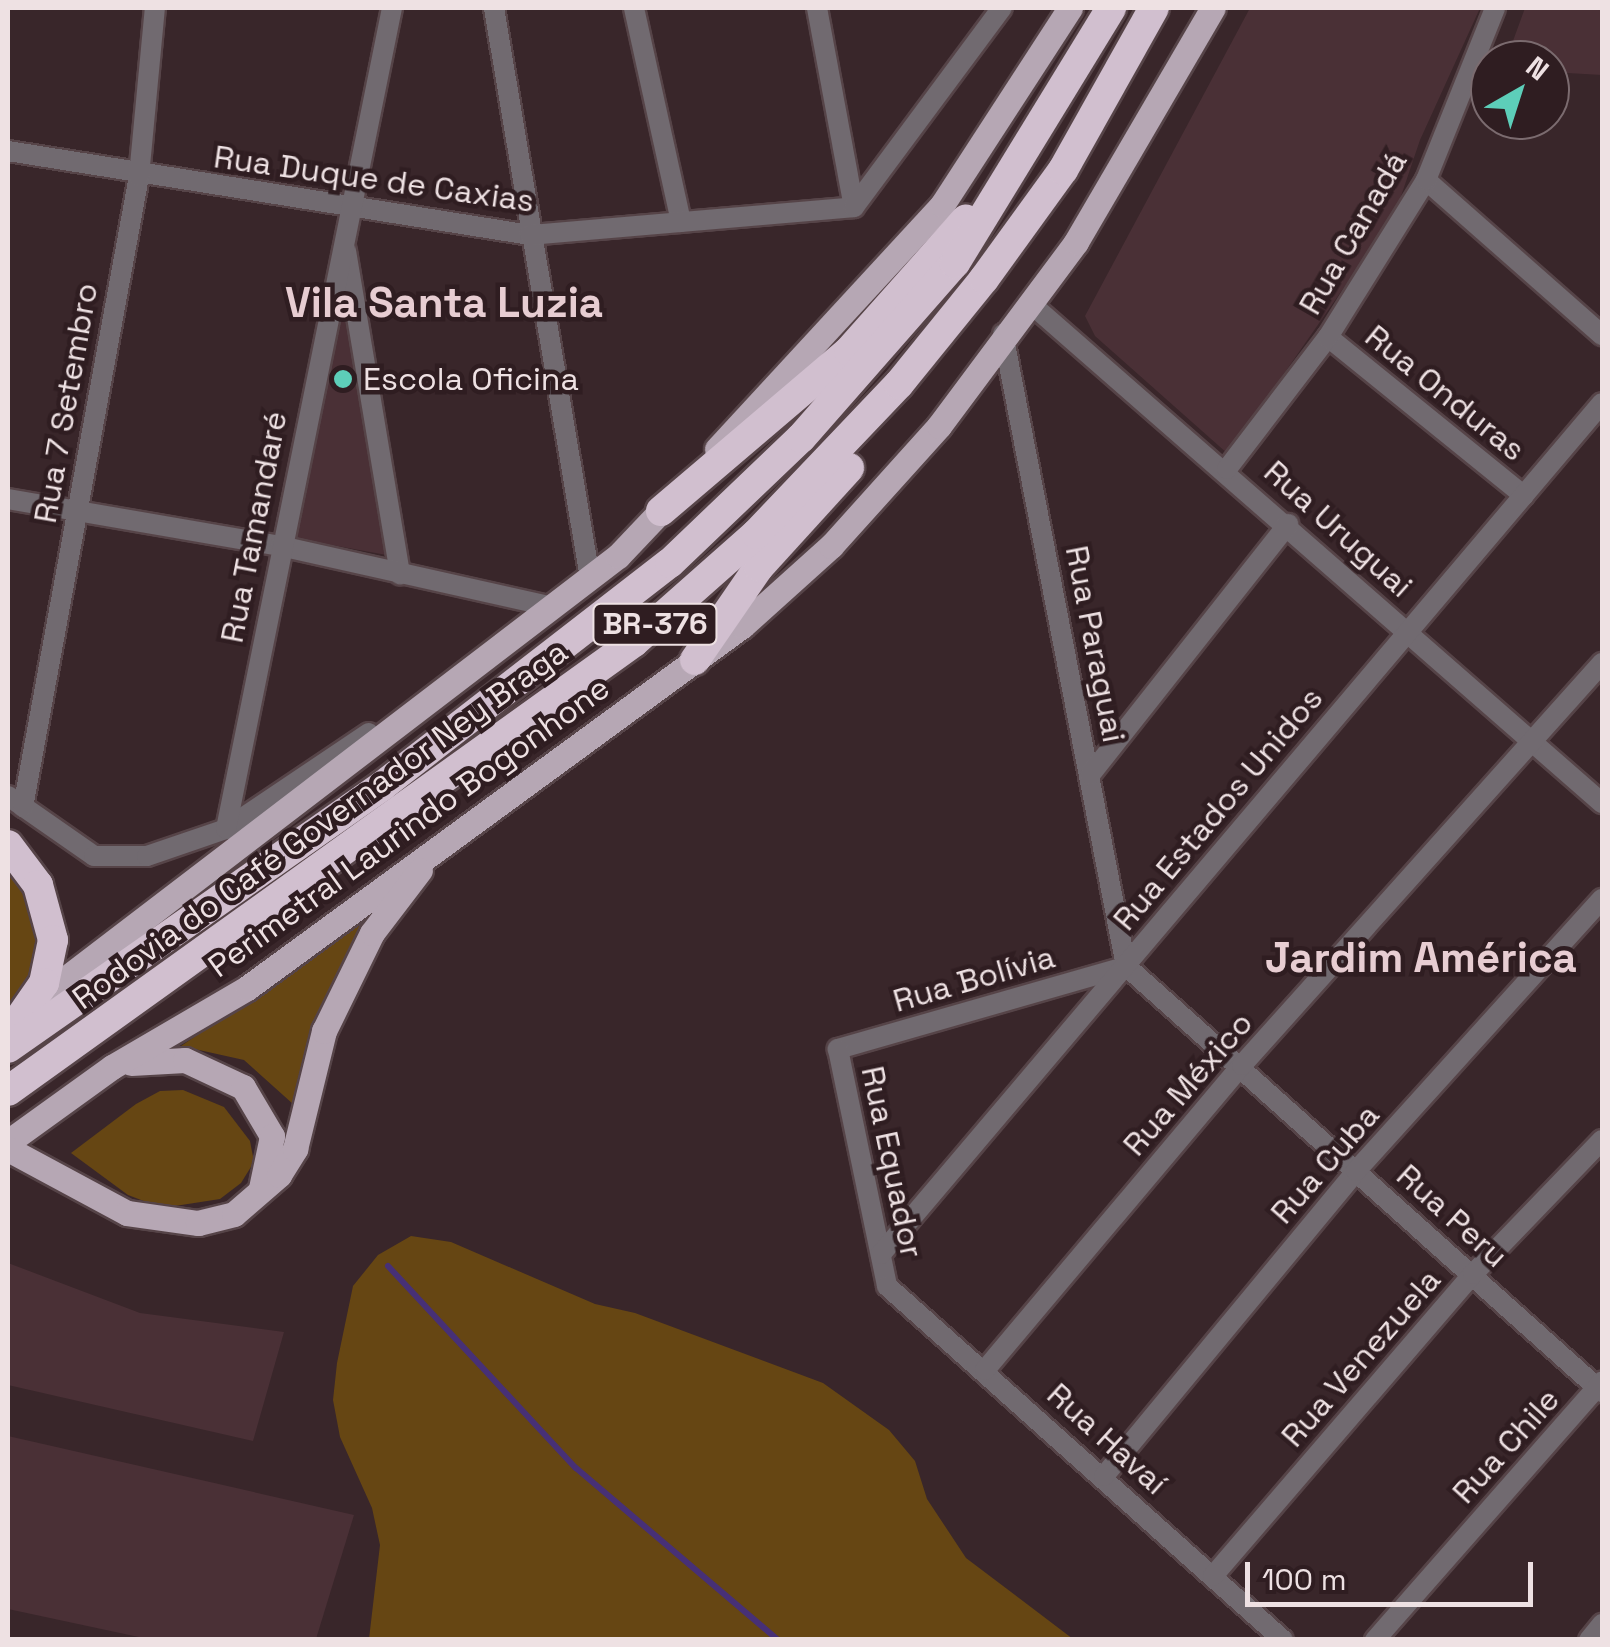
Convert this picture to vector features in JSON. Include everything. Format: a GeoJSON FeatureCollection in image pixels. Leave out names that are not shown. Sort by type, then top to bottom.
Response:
{"type":"FeatureCollection","features":[{"type":"Feature","properties":{"kind":"highway","name":"Rodovia do Café Governador Ney Braga"},"geometry":{"type":"LineString","coordinates":[[8,1048],[382,786],[670,563],[802,438],[955,263],[1111,8]]}},
{"type":"Feature","properties":{"kind":"highway","name":"Rodovia do Café Governador Ney Braga"},"geometry":{"type":"LineString","coordinates":[[8,1090],[634,642],[826,464],[900,384],[1014,238],[1062,170],[1154,8]]}},
{"type":"Feature","properties":{"kind":"highway"},"geometry":{"type":"LineString","coordinates":[[661,511],[849,351],[1020,162]]}},
{"type":"Feature","properties":{"kind":"highway"},"geometry":{"type":"LineString","coordinates":[[695,660],[759,567],[905,403],[981,300],[1014,238]]}},
{"type":"Feature","properties":{"kind":"highway"},"geometry":{"type":"LineString","coordinates":[[8,845],[24,860],[51,916],[51,960],[31,1006],[8,1036]]}},
{"type":"Feature","properties":{"kind":"main road"},"geometry":{"type":"LineString","coordinates":[[31,1006],[125,927],[590,578],[661,511],[942,205],[1070,8]]}},
{"type":"Feature","properties":{"kind":"main road","name":"Perimetral Laurindo Bogonhone"},"geometry":{"type":"LineString","coordinates":[[8,1145],[112,1067],[247,988],[456,830],[695,660],[842,534],[939,426],[1003,334],[1030,303],[1108,192],[1213,8]]}},
{"type":"Feature","properties":{"kind":"main road"},"geometry":{"type":"LineString","coordinates":[[8,1145],[35,1164],[127,1213],[160,1221],[198,1223],[234,1214],[256,1198],[294,1150],[318,1049],[353,968],[394,902],[456,830]]}},
{"type":"Feature","properties":{"kind":"main road"},"geometry":{"type":"LineString","coordinates":[[112,1067],[185,1060],[243,1087],[272,1136],[256,1198]]}},
{"type":"Feature","properties":{"kind":"street","name":"Rua 7 Setembro"},"geometry":{"type":"LineString","coordinates":[[15,802],[77,510],[139,176],[155,8]]}},
{"type":"Feature","properties":{"kind":"street","name":"Rua Tamandaré"},"geometry":{"type":"LineString","coordinates":[[226,829],[280,546],[392,8]]}},
{"type":"Feature","properties":{"kind":"street"},"geometry":{"type":"LineString","coordinates":[[494,8],[590,578]]}},
{"type":"Feature","properties":{"kind":"street"},"geometry":{"type":"LineString","coordinates":[[634,8],[681,222]]}},
{"type":"Feature","properties":{"kind":"street"},"geometry":{"type":"LineString","coordinates":[[817,8],[854,206]]}},
{"type":"Feature","properties":{"kind":"street"},"geometry":{"type":"LineString","coordinates":[[854,206],[1002,8]]}},
{"type":"Feature","properties":{"kind":"street","name":"Rua Canadá"},"geometry":{"type":"LineString","coordinates":[[1227,469],[1328,337],[1426,180],[1496,8]]}},
{"type":"Feature","properties":{"kind":"street","name":"Rua Duque de Caxias"},"geometry":{"type":"LineString","coordinates":[[8,150],[139,176],[530,235],[854,206]]}},
{"type":"Feature","properties":{"kind":"street"},"geometry":{"type":"LineString","coordinates":[[1426,180],[1602,335]]}},
{"type":"Feature","properties":{"kind":"street","name":"Rua Tamandaré"},"geometry":{"type":"LineString","coordinates":[[344,238],[400,575]]}},
{"type":"Feature","properties":{"kind":"street","name":"Rua Uruguai"},"geometry":{"type":"LineString","coordinates":[[1030,303],[1227,469],[1602,803]]}},
{"type":"Feature","properties":{"kind":"street","name":"Rua Paraguai"},"geometry":{"type":"LineString","coordinates":[[1003,334],[1126,966]]}},
{"type":"Feature","properties":{"kind":"street","name":"Rua Onduras"},"geometry":{"type":"LineString","coordinates":[[1328,337],[1524,496]]}},
{"type":"Feature","properties":{"kind":"street","name":"Rua Estados Unidos"},"geometry":{"type":"LineString","coordinates":[[880,1254],[1405,631],[1602,404]]}},
{"type":"Feature","properties":{"kind":"street"},"geometry":{"type":"LineString","coordinates":[[8,499],[280,546],[552,607]]}},
{"type":"Feature","properties":{"kind":"street"},"geometry":{"type":"LineString","coordinates":[[1090,774],[1288,524]]}},
{"type":"Feature","properties":{"kind":"street"},"geometry":{"type":"LineString","coordinates":[[15,802],[94,856],[147,856],[226,829],[488,656]]}},
{"type":"Feature","properties":{"kind":"street","name":"Rua México"},"geometry":{"type":"LineString","coordinates":[[985,1370],[1242,1065],[1536,742],[1602,663]]}},
{"type":"Feature","properties":{"kind":"street","name":"Rua Cuba"},"geometry":{"type":"LineString","coordinates":[[1104,1476],[1356,1171],[1602,899]]}},
{"type":"Feature","properties":{"kind":"street","name":"Rua Bolívia"},"geometry":{"type":"LineString","coordinates":[[838,1049],[1126,966]]}},
{"type":"Feature","properties":{"kind":"street","name":"Rua Peru"},"geometry":{"type":"LineString","coordinates":[[1126,966],[1242,1065],[1601,1388]]}},
{"type":"Feature","properties":{"kind":"street","name":"Rua Equador"},"geometry":{"type":"LineString","coordinates":[[838,1049],[887,1286]]}},
{"type":"Feature","properties":{"kind":"street","name":"Rua Venezuela"},"geometry":{"type":"LineString","coordinates":[[1212,1576],[1473,1274],[1602,1140]]}},
{"type":"Feature","properties":{"kind":"street","name":"Rua Havaí"},"geometry":{"type":"LineString","coordinates":[[887,1286],[1283,1640]]}},
{"type":"Feature","properties":{"kind":"street","name":"Rua Chile"},"geometry":{"type":"LineString","coordinates":[[1375,1640],[1601,1388]]}},
{"type":"Feature","properties":{"kind":"street"},"geometry":{"type":"LineString","coordinates":[[1588,1640],[1602,1624]]}},
{"type":"Feature","properties":{"kind":"shaded area"},"geometry":{"type":"Polygon","coordinates":[[[1250,8],[1480,8],[1420,140],[1395,214],[1228,454],[1095,336],[1085,316],[1250,8]]]}},
{"type":"Feature","properties":{"kind":"shaded area"},"geometry":{"type":"Polygon","coordinates":[[[1525,8],[1602,8],[1602,75],[1570,73],[1570,40],[1513,40],[1525,8]]]}},
{"type":"Feature","properties":{"kind":"shaded area","name":"Escola Oficina"},"geometry":{"type":"Polygon","coordinates":[[[344,290],[392,556],[293,538],[344,290]]]}},
{"type":"Feature","properties":{"kind":"shaded area"},"geometry":{"type":"Polygon","coordinates":[[[8,872],[28,901],[41,945],[37,967],[8,1021],[8,872]]]}},
{"type":"Feature","properties":{"kind":"shaded area"},"geometry":{"type":"Polygon","coordinates":[[[375,914],[293,1104],[244,1060],[181,1046],[375,914]]]}},
{"type":"Feature","properties":{"kind":"shaded area"},"geometry":{"type":"Polygon","coordinates":[[[183,1090],[224,1107],[250,1141],[254,1162],[241,1183],[220,1199],[162,1208],[128,1195],[71,1153],[136,1104],[160,1091],[183,1090]]]}},
{"type":"Feature","properties":{"kind":"shaded area"},"geometry":{"type":"Polygon","coordinates":[[[411,1236],[451,1242],[595,1304],[635,1313],[823,1383],[889,1430],[915,1461],[927,1499],[966,1558],[1073,1639],[369,1639],[380,1545],[372,1508],[340,1437],[333,1400],[353,1286],[378,1255],[411,1236]]]}},
{"type":"Feature","properties":{"kind":"shaded area"},"geometry":{"type":"Polygon","coordinates":[[[8,1263],[140,1313],[284,1332],[253,1441],[8,1385],[8,1263]]]}},
{"type":"Feature","properties":{"kind":"shaded area"},"geometry":{"type":"Polygon","coordinates":[[[8,1436],[354,1515],[316,1639],[148,1639],[8,1609],[8,1436]]]}},
{"type":"Feature","properties":{"kind":"waterway"},"geometry":{"type":"LineString","coordinates":[[388,1266],[576,1468],[778,1640]]}},
{"type":"Feature","properties":{"kind":"place","name":"Escola Oficina"},"geometry":{"type":"Point","coordinates":[343,379]}},
{"type":"Feature","properties":{"kind":"district","name":"Vila Santa Luzia"},"geometry":{"type":"Point","coordinates":[444,303]}},
{"type":"Feature","properties":{"kind":"district","name":"Jardim América"},"geometry":{"type":"Point","coordinates":[1421,958]}}]}
